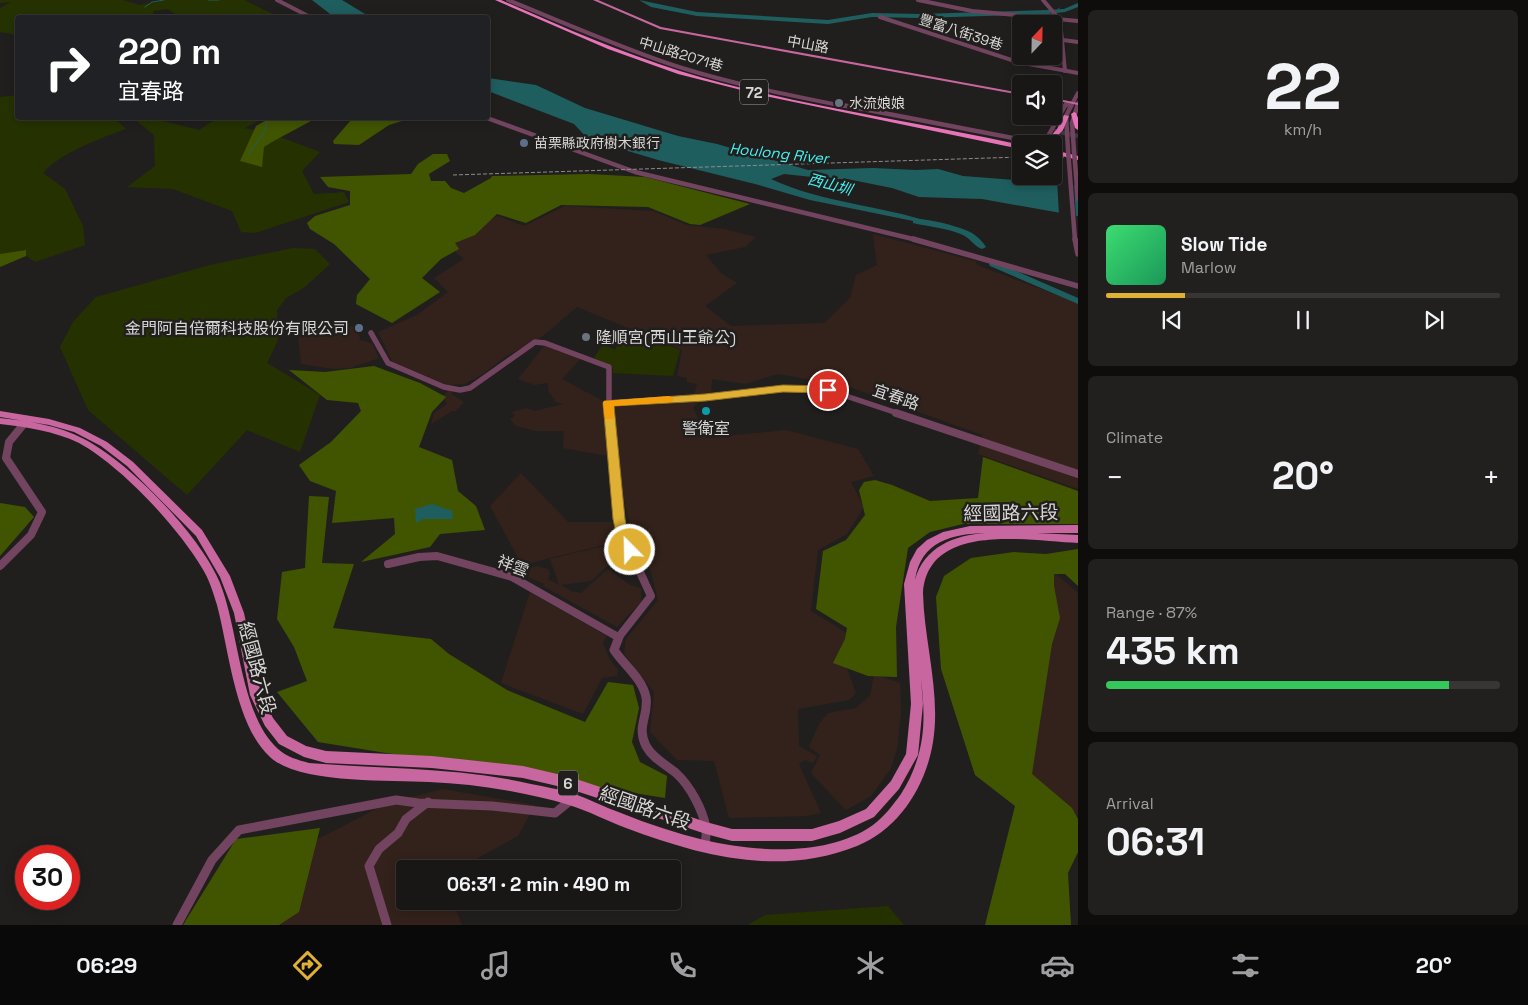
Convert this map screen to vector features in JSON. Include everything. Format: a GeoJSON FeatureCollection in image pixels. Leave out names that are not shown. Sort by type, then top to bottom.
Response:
{"type":"FeatureCollection","features":[{"type":"Feature","properties":{"kind":"highway","name":"72"},"geometry":{"type":"LineString","coordinates":[[497,0],[609,48],[687,75],[770,96],[1012,144]]}},
{"type":"Feature","properties":{"kind":"highway","name":"72"},"geometry":{"type":"LineString","coordinates":[[502,0],[616,48],[692,74],[751,89],[991,137],[1012,143]]}},
{"type":"Feature","properties":{"kind":"highway"},"geometry":{"type":"LineString","coordinates":[[1074,114],[1078,128]]}},
{"type":"Feature","properties":{"kind":"highway"},"geometry":{"type":"LineString","coordinates":[[991,137],[1036,143],[1049,142],[1060,130],[1066,116]]}},
{"type":"Feature","properties":{"kind":"highway"},"geometry":{"type":"LineString","coordinates":[[1062,155],[1078,159]]}},
{"type":"Feature","properties":{"kind":"main road","name":"中山路"},"geometry":{"type":"LineString","coordinates":[[595,0],[646,23],[672,31],[1012,92]]}},
{"type":"Feature","properties":{"kind":"main road"},"geometry":{"type":"LineString","coordinates":[[1062,100],[1077,103]]}},
{"type":"Feature","properties":{"kind":"main road","name":"經國路六段"},"geometry":{"type":"LineString","coordinates":[[0,414],[26,421],[77,430],[104,444],[130,464],[199,532],[217,574],[239,613],[256,695],[269,722],[282,740],[304,751],[326,757],[432,762],[523,772],[576,785],[732,835],[812,835],[840,827],[870,814],[895,785],[912,755],[917,704],[908,590],[913,565],[919,554],[944,535],[1078,529]]}},
{"type":"Feature","properties":{"kind":"main road","name":"經國路六段"},"geometry":{"type":"LineString","coordinates":[[0,421],[26,421]]}},
{"type":"Feature","properties":{"kind":"main road","name":"經國路六段"},"geometry":{"type":"LineString","coordinates":[[217,574],[245,702],[256,729],[272,750],[288,762],[309,769],[443,778],[507,785],[571,800],[629,822],[705,847],[778,857],[805,855],[863,837],[880,828],[903,803],[921,766],[929,725],[919,601],[920,579],[932,556],[952,544],[978,533],[1078,538]]}},
{"type":"Feature","properties":{"kind":"main road"},"geometry":{"type":"LineString","coordinates":[[571,800],[576,785]]}},
{"type":"Feature","properties":{"kind":"street"},"geometry":{"type":"LineString","coordinates":[[272,0],[301,15]]}},
{"type":"Feature","properties":{"kind":"street"},"geometry":{"type":"LineString","coordinates":[[277,0],[306,15]]}},
{"type":"Feature","properties":{"kind":"street","name":"中山路2071巷"},"geometry":{"type":"LineString","coordinates":[[508,0],[638,53],[727,80],[1004,137],[1023,140],[1047,138],[1066,104],[1077,103]]}},
{"type":"Feature","properties":{"kind":"street"},"geometry":{"type":"LineString","coordinates":[[918,0],[972,11],[1012,16]]}},
{"type":"Feature","properties":{"kind":"street"},"geometry":{"type":"LineString","coordinates":[[1043,0],[1058,15]]}},
{"type":"Feature","properties":{"kind":"street","name":"豐富八街39巷"},"geometry":{"type":"LineString","coordinates":[[880,17],[1018,62],[1078,73]]}},
{"type":"Feature","properties":{"kind":"street"},"geometry":{"type":"LineString","coordinates":[[1062,20],[1078,21]]}},
{"type":"Feature","properties":{"kind":"street"},"geometry":{"type":"LineString","coordinates":[[1062,33],[1065,71]]}},
{"type":"Feature","properties":{"kind":"street"},"geometry":{"type":"LineString","coordinates":[[1063,40],[1078,42]]}},
{"type":"Feature","properties":{"kind":"street"},"geometry":{"type":"LineString","coordinates":[[1078,93],[1072,123],[1078,199]]}},
{"type":"Feature","properties":{"kind":"street"},"geometry":{"type":"LineString","coordinates":[[1077,103],[1066,116],[1074,235],[1078,254]]}},
{"type":"Feature","properties":{"kind":"street"},"geometry":{"type":"LineString","coordinates":[[490,117],[546,141],[635,172],[912,240],[1078,285]]}},
{"type":"Feature","properties":{"kind":"street"},"geometry":{"type":"LineString","coordinates":[[371,333],[388,363],[444,387],[460,390],[470,388],[535,342],[545,343],[609,367],[608,403],[619,519],[622,533],[651,596],[648,603],[618,637],[614,650],[622,664],[635,676],[646,698],[647,705],[640,726],[646,746],[652,754],[682,779],[690,790],[706,828],[705,847]]}},
{"type":"Feature","properties":{"kind":"street","name":"宜春路"},"geometry":{"type":"LineString","coordinates":[[608,403],[705,397],[783,388],[828,390],[1078,474]]}},
{"type":"Feature","properties":{"kind":"street"},"geometry":{"type":"LineString","coordinates":[[0,566],[35,531],[42,512],[6,453],[8,445],[26,421]]}},
{"type":"Feature","properties":{"kind":"street","name":"祥雲"},"geometry":{"type":"LineString","coordinates":[[388,564],[419,557],[437,556],[512,577],[618,637]]}},
{"type":"Feature","properties":{"kind":"street"},"geometry":{"type":"LineString","coordinates":[[177,925],[212,860],[239,830],[396,800],[412,804],[428,802],[508,806],[555,812],[571,800]]}},
{"type":"Feature","properties":{"kind":"street"},"geometry":{"type":"LineString","coordinates":[[387,925],[369,866],[379,849],[398,833],[406,819],[428,802]]}},
{"type":"Feature","properties":{"kind":"shaded area"},"geometry":{"type":"Polygon","coordinates":[[[565,206],[653,211],[687,225],[724,229],[756,237],[745,247],[706,255],[722,274],[737,283],[705,306],[731,326],[824,323],[850,298],[856,275],[877,265],[873,234],[975,261],[977,265],[1078,303],[1078,489],[978,454],[982,435],[847,386],[778,374],[745,384],[712,379],[711,393],[693,407],[706,438],[786,430],[858,449],[874,476],[851,482],[864,507],[847,534],[818,550],[811,611],[855,638],[845,663],[856,693],[849,700],[798,709],[799,746],[817,756],[813,763],[805,760],[799,764],[821,813],[806,816],[729,818],[714,761],[677,760],[650,732],[654,692],[624,654],[626,639],[658,600],[651,573],[632,533],[615,463],[611,405],[693,399],[697,384],[687,382],[687,378],[677,376],[682,350],[577,307],[543,336],[505,357],[483,374],[465,384],[448,385],[393,363],[378,332],[417,315],[448,292],[434,278],[464,259],[440,240],[498,216],[524,226],[565,206]]]}},
{"type":"Feature","properties":{"kind":"shaded area"},"geometry":{"type":"Polygon","coordinates":[[[358,325],[360,340],[372,343],[379,358],[350,368],[334,369],[301,364],[298,334],[358,325]]]}},
{"type":"Feature","properties":{"kind":"shaded area"},"geometry":{"type":"Polygon","coordinates":[[[545,345],[581,358],[562,379],[603,401],[608,456],[563,448],[564,431],[535,431],[516,426],[510,419],[515,416],[512,412],[527,408],[534,411],[564,404],[556,402],[548,390],[548,383],[535,385],[518,379],[545,345]]]}},
{"type":"Feature","properties":{"kind":"shaded area"},"geometry":{"type":"Polygon","coordinates":[[[448,390],[453,391],[451,394],[464,402],[456,411],[452,411],[431,424],[434,413],[447,404],[443,397],[448,390]]]}},
{"type":"Feature","properties":{"kind":"shaded area"},"geometry":{"type":"Polygon","coordinates":[[[521,473],[568,522],[613,522],[620,541],[522,565],[490,506],[521,473]]]}},
{"type":"Feature","properties":{"kind":"shaded area"},"geometry":{"type":"Polygon","coordinates":[[[604,546],[612,562],[591,581],[561,585],[573,592],[581,593],[608,569],[630,585],[641,588],[641,602],[617,627],[543,586],[544,584],[528,577],[531,568],[537,566],[548,569],[550,574],[548,579],[559,585],[550,559],[604,546]]]}},
{"type":"Feature","properties":{"kind":"shaded area"},"geometry":{"type":"Polygon","coordinates":[[[1052,571],[1078,593],[1078,815],[1075,819],[1028,776],[1052,571]]]}},
{"type":"Feature","properties":{"kind":"shaded area"},"geometry":{"type":"Polygon","coordinates":[[[530,592],[607,636],[603,643],[609,658],[618,670],[617,676],[602,678],[583,714],[501,683],[530,592]]]}},
{"type":"Feature","properties":{"kind":"shaded area"},"geometry":{"type":"Polygon","coordinates":[[[874,674],[900,683],[901,712],[897,749],[891,768],[871,796],[846,810],[811,773],[820,755],[809,747],[819,724],[828,713],[856,708],[870,696],[874,674]]]}},
{"type":"Feature","properties":{"kind":"shaded area"},"geometry":{"type":"Polygon","coordinates":[[[443,789],[535,805],[518,836],[474,860],[396,860],[396,910],[456,910],[462,925],[262,925],[308,844],[388,803],[443,789]]]}},
{"type":"Feature","properties":{"kind":"green space"},"geometry":{"type":"Polygon","coordinates":[[[0,0],[123,0],[139,5],[165,0],[244,0],[275,15],[176,15],[168,9],[154,11],[153,15],[15,15],[15,35],[0,32],[0,8],[11,2],[0,3],[0,0]]]}},
{"type":"Feature","properties":{"kind":"green space"},"geometry":{"type":"Polygon","coordinates":[[[15,95],[15,120],[116,120],[126,129],[94,141],[70,153],[59,159],[43,173],[65,189],[83,226],[85,245],[35,262],[26,256],[26,250],[0,254],[0,97],[15,95]]]}},
{"type":"Feature","properties":{"kind":"green space"},"geometry":{"type":"Polygon","coordinates":[[[135,120],[159,120],[199,130],[214,120],[260,120],[245,128],[280,137],[320,152],[302,171],[314,194],[344,192],[349,202],[255,233],[241,232],[232,211],[173,189],[127,187],[155,166],[154,135],[135,120]]]}},
{"type":"Feature","properties":{"kind":"green space"},"geometry":{"type":"Polygon","coordinates":[[[266,120],[312,120],[264,147],[262,167],[240,161],[256,126],[266,120]]]}},
{"type":"Feature","properties":{"kind":"green space"},"geometry":{"type":"Polygon","coordinates":[[[351,120],[405,120],[389,125],[359,145],[334,144],[333,141],[351,120]]]}},
{"type":"Feature","properties":{"kind":"green space"},"geometry":{"type":"Polygon","coordinates":[[[433,154],[447,154],[450,161],[429,174],[431,181],[445,181],[451,188],[464,193],[492,176],[589,174],[645,177],[750,204],[700,225],[690,224],[648,207],[561,205],[526,223],[497,214],[475,235],[455,243],[459,249],[441,259],[422,278],[440,292],[392,323],[356,304],[357,295],[370,279],[334,244],[310,229],[307,223],[315,216],[350,205],[350,191],[328,187],[320,177],[411,174],[418,164],[433,154]]]}},
{"type":"Feature","properties":{"kind":"green space"},"geometry":{"type":"Polygon","coordinates":[[[293,248],[315,249],[330,264],[305,287],[286,298],[277,310],[278,340],[267,363],[320,395],[300,452],[247,430],[187,495],[88,410],[60,347],[73,322],[96,297],[210,265],[293,248]]]}},
{"type":"Feature","properties":{"kind":"green space"},"geometry":{"type":"Polygon","coordinates":[[[26,250],[26,256],[0,267],[0,254],[26,250]]]}},
{"type":"Feature","properties":{"kind":"green space"},"geometry":{"type":"Polygon","coordinates":[[[625,329],[680,350],[673,376],[613,373],[613,367],[594,358],[603,344],[615,350],[625,329]]]}},
{"type":"Feature","properties":{"kind":"green space"},"geometry":{"type":"Polygon","coordinates":[[[374,366],[420,383],[446,397],[432,412],[419,447],[452,460],[458,491],[476,506],[485,530],[440,534],[430,547],[361,562],[395,534],[394,518],[332,523],[336,491],[310,481],[299,465],[331,442],[361,411],[358,403],[327,400],[289,370],[325,372],[374,366]]]}},
{"type":"Feature","properties":{"kind":"green space"},"geometry":{"type":"Polygon","coordinates":[[[983,457],[1078,491],[1078,524],[963,524],[930,532],[908,548],[896,627],[897,677],[868,676],[833,663],[845,639],[847,628],[816,609],[823,551],[846,540],[865,515],[859,490],[864,482],[875,480],[930,501],[978,498],[983,457]]]}},
{"type":"Feature","properties":{"kind":"green space"},"geometry":{"type":"Polygon","coordinates":[[[309,496],[329,497],[322,563],[354,564],[333,628],[431,639],[449,654],[507,690],[585,722],[608,682],[633,685],[639,708],[632,742],[640,762],[667,776],[665,798],[318,742],[277,692],[307,681],[294,647],[277,619],[282,572],[305,568],[309,496]]]}},
{"type":"Feature","properties":{"kind":"green space"},"geometry":{"type":"Polygon","coordinates":[[[0,503],[25,507],[34,517],[0,556],[0,503]]]}},
{"type":"Feature","properties":{"kind":"green space"},"geometry":{"type":"Polygon","coordinates":[[[1078,549],[1078,586],[1065,574],[1054,574],[1054,586],[1060,618],[1052,644],[1032,774],[1072,808],[1078,819],[1078,852],[1068,873],[1071,925],[985,925],[1015,806],[975,775],[941,669],[936,597],[944,576],[971,558],[1014,552],[1046,554],[1078,549]]]}},
{"type":"Feature","properties":{"kind":"green space"},"geometry":{"type":"Polygon","coordinates":[[[320,828],[299,912],[279,925],[183,925],[236,839],[320,828]]]}},
{"type":"Feature","properties":{"kind":"green space"},"geometry":{"type":"Polygon","coordinates":[[[888,906],[904,925],[748,925],[765,915],[888,906]]]}},
{"type":"Feature","properties":{"kind":"water"},"geometry":{"type":"Polygon","coordinates":[[[312,0],[342,0],[367,15],[331,15],[312,0]]]}},
{"type":"Feature","properties":{"kind":"water"},"geometry":{"type":"Polygon","coordinates":[[[490,78],[536,85],[585,108],[678,136],[717,144],[808,170],[938,169],[963,176],[1012,180],[1012,185],[1078,185],[1078,216],[982,199],[919,197],[892,188],[847,179],[784,174],[771,179],[790,187],[831,199],[933,223],[928,224],[810,200],[658,160],[588,139],[574,124],[490,92],[490,78]]]}},
{"type":"Feature","properties":{"kind":"water"},"geometry":{"type":"Polygon","coordinates":[[[432,504],[452,511],[453,519],[423,519],[416,523],[415,509],[432,504]]]}},
{"type":"Feature","properties":{"kind":"pier"},"geometry":{"type":"Polygon","coordinates":[[[1062,181],[1074,182],[1076,218],[1059,215],[1057,185],[1062,185],[1062,181]]]}},
{"type":"Feature","properties":{"kind":"waterway"},"geometry":{"type":"LineString","coordinates":[[145,7],[152,2],[164,0]]}},
{"type":"Feature","properties":{"kind":"waterway"},"geometry":{"type":"LineString","coordinates":[[208,0],[219,0]]}},
{"type":"Feature","properties":{"kind":"waterway"},"geometry":{"type":"LineString","coordinates":[[641,0],[653,6],[697,14],[828,22],[872,15],[920,16],[1048,12],[1065,10],[1078,5]]}},
{"type":"Feature","properties":{"kind":"waterway"},"geometry":{"type":"LineString","coordinates":[[248,154],[264,133],[267,120]]}},
{"type":"Feature","properties":{"kind":"waterway","name":"西山圳"},"geometry":{"type":"LineString","coordinates":[[916,221],[961,231],[977,240],[982,247]]}},
{"type":"Feature","properties":{"kind":"waterway","name":"西山圳"},"geometry":{"type":"LineString","coordinates":[[993,264],[1078,301]]}},
{"type":"Feature","properties":{"kind":"tunnel"},"geometry":{"type":"LineString","coordinates":[[1054,131],[1078,136]]}},
{"type":"Feature","properties":{"kind":"railway"},"geometry":{"type":"LineString","coordinates":[[453,175],[1012,157]]}},
{"type":"Feature","properties":{"kind":"railway"},"geometry":{"type":"LineString","coordinates":[[1062,157],[1078,157]]}},
{"type":"Feature","properties":{"kind":"slow traffic"},"geometry":{"type":"LineString","coordinates":[[609,417],[608,403],[669,399]]}},
{"type":"Feature","properties":{"kind":"place","name":"水流娘娘"},"geometry":{"type":"Point","coordinates":[839,103]}},
{"type":"Feature","properties":{"kind":"place","name":"苗栗縣政府樹木銀行"},"geometry":{"type":"Point","coordinates":[524,143]}},
{"type":"Feature","properties":{"kind":"place","name":"金門阿自倍爾科技股份有限公司"},"geometry":{"type":"Point","coordinates":[359,328]}},
{"type":"Feature","properties":{"kind":"place","name":"隆順宮(西山王爺公)"},"geometry":{"type":"Point","coordinates":[586,337]}},
{"type":"Feature","properties":{"kind":"place","name":"警衛室"},"geometry":{"type":"Point","coordinates":[706,411]}},
{"type":"Feature","properties":{"kind":"route"},"geometry":{"type":"LineString","coordinates":[[630,550],[622,533],[616,503],[608,403],[705,397],[783,388],[828,390]]}},
{"type":"Feature","properties":{"kind":"water label","name":"Houlong River"},"geometry":{"type":"Point","coordinates":[779,153]}}]}
